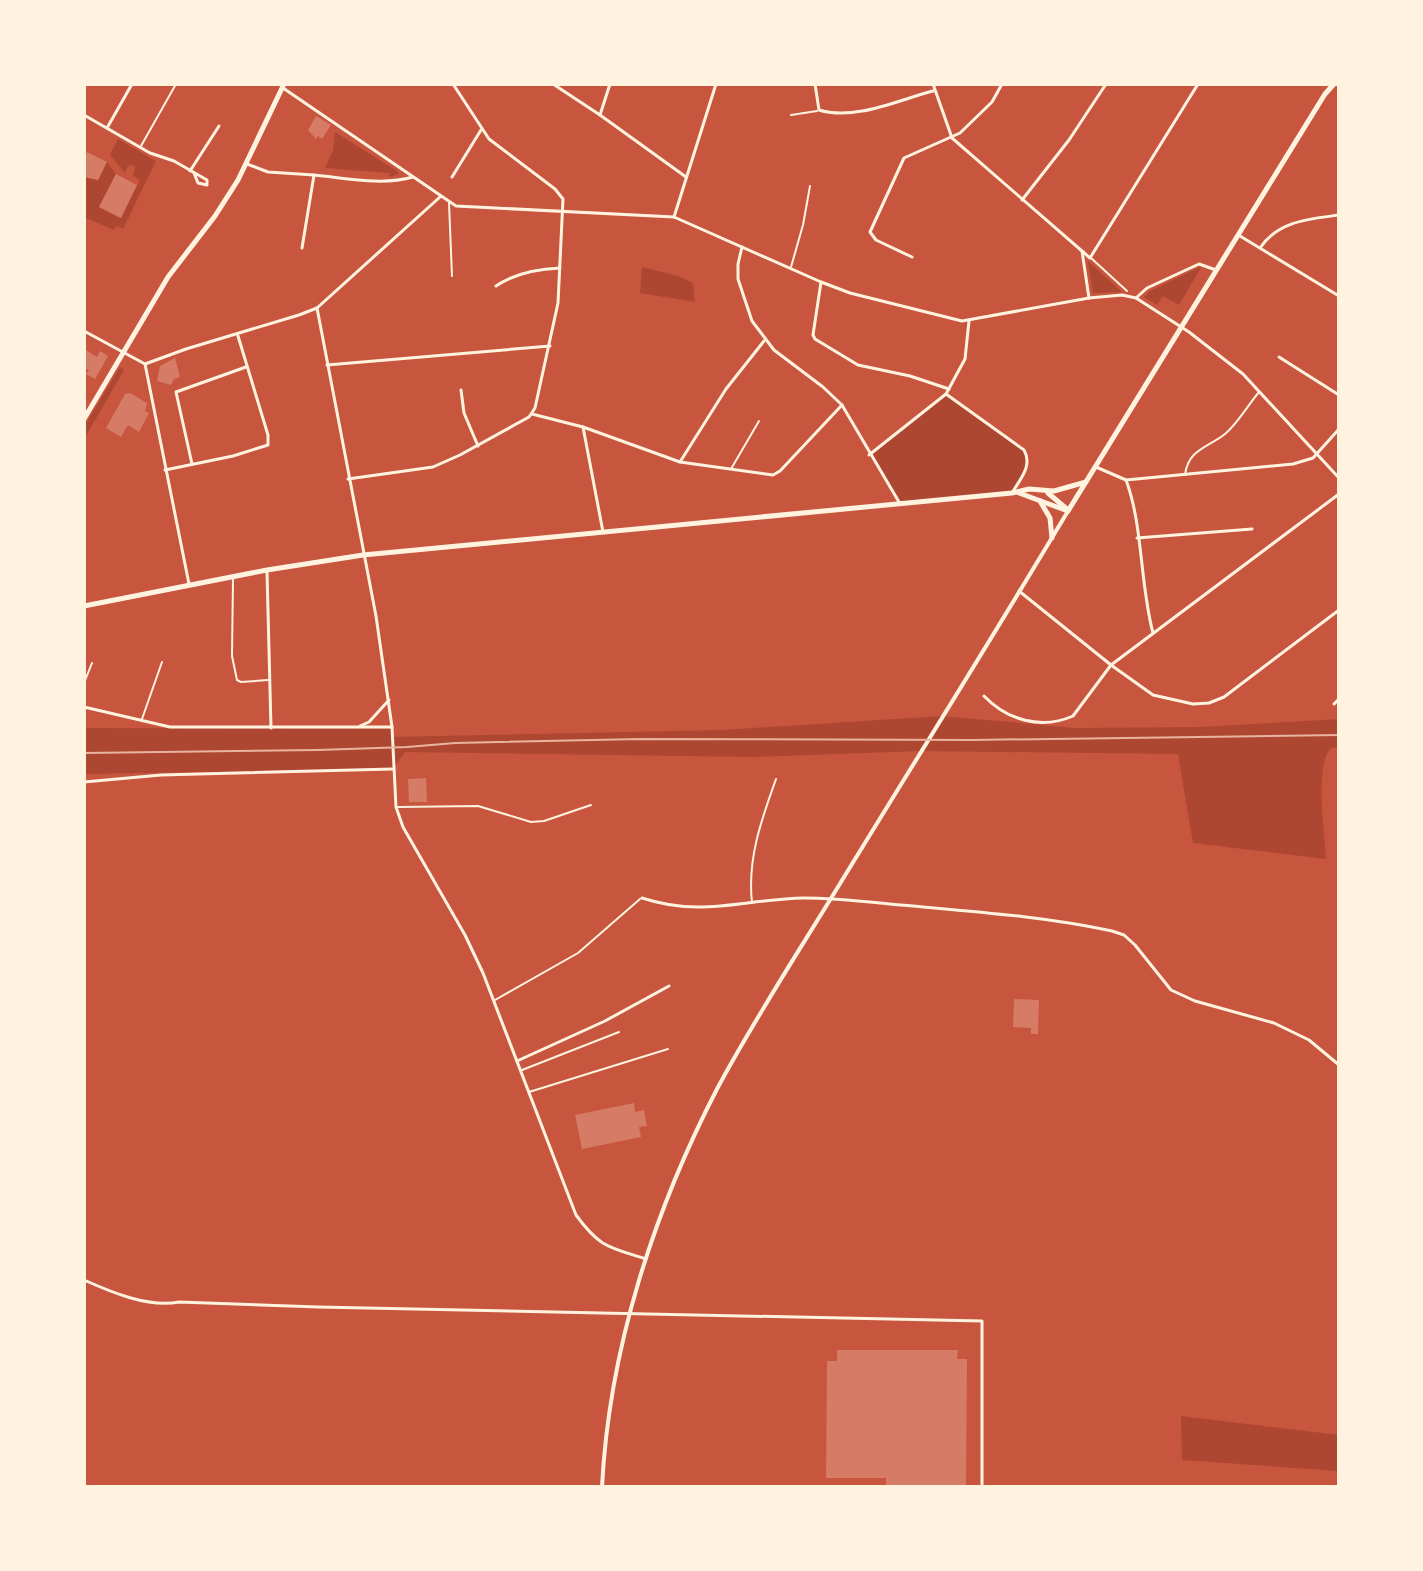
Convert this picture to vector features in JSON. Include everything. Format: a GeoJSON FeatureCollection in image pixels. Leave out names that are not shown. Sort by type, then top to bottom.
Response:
{"type":"FeatureCollection","features":[{"type":"Feature","properties":{"kind":"main road"},"geometry":{"type":"LineString","coordinates":[[1325,94],[1328,84]]}},
{"type":"Feature","properties":{"kind":"main road"},"geometry":{"type":"LineString","coordinates":[[1068,511],[1334,84]]}},
{"type":"Feature","properties":{"kind":"main road"},"geometry":{"type":"LineString","coordinates":[[84,419],[168,277],[221,206],[246,164],[283,86]]}},
{"type":"Feature","properties":{"kind":"main road"},"geometry":{"type":"LineString","coordinates":[[84,606],[267,570],[363,555],[1029,489],[1047,492],[1086,482]]}},
{"type":"Feature","properties":{"kind":"main road"},"geometry":{"type":"LineString","coordinates":[[1013,492],[1068,511]]}},
{"type":"Feature","properties":{"kind":"main road"},"geometry":{"type":"LineString","coordinates":[[1047,492],[1068,511]]}},
{"type":"Feature","properties":{"kind":"main road"},"geometry":{"type":"LineString","coordinates":[[1039,500],[1048,513],[1052,538]]}},
{"type":"Feature","properties":{"kind":"street"},"geometry":{"type":"LineString","coordinates":[[107,128],[132,84]]}},
{"type":"Feature","properties":{"kind":"street"},"geometry":{"type":"LineString","coordinates":[[348,479],[433,467],[478,446],[532,414],[558,303],[563,199],[555,189],[489,139],[453,84]]}},
{"type":"Feature","properties":{"kind":"street"},"geometry":{"type":"LineString","coordinates":[[553,84],[686,177]]}},
{"type":"Feature","properties":{"kind":"street"},"geometry":{"type":"LineString","coordinates":[[600,115],[610,84]]}},
{"type":"Feature","properties":{"kind":"street"},"geometry":{"type":"LineString","coordinates":[[674,217],[716,84]]}},
{"type":"Feature","properties":{"kind":"street"},"geometry":{"type":"LineString","coordinates":[[815,84],[819,110],[830,113],[855,112],[935,90]]}},
{"type":"Feature","properties":{"kind":"street"},"geometry":{"type":"LineString","coordinates":[[933,84],[952,138],[1090,258],[1198,84]]}},
{"type":"Feature","properties":{"kind":"street"},"geometry":{"type":"LineString","coordinates":[[912,257],[870,235],[870,228],[886,201],[904,158],[952,138],[992,102],[1002,84]]}},
{"type":"Feature","properties":{"kind":"street"},"geometry":{"type":"LineString","coordinates":[[1022,200],[1069,140],[1106,84]]}},
{"type":"Feature","properties":{"kind":"street"},"geometry":{"type":"LineString","coordinates":[[283,86],[440,196],[462,207],[674,217],[821,282],[925,312],[969,321],[1089,298],[1122,295],[1136,298],[1229,362],[1339,478]]}},
{"type":"Feature","properties":{"kind":"street"},"geometry":{"type":"LineString","coordinates":[[84,115],[192,172],[219,126]]}},
{"type":"Feature","properties":{"kind":"street"},"geometry":{"type":"LineString","coordinates":[[452,177],[481,130]]}},
{"type":"Feature","properties":{"kind":"street"},"geometry":{"type":"LineString","coordinates":[[246,164],[268,172],[379,181],[413,177]]}},
{"type":"Feature","properties":{"kind":"street"},"geometry":{"type":"LineString","coordinates":[[302,248],[314,175]]}},
{"type":"Feature","properties":{"kind":"street"},"geometry":{"type":"LineString","coordinates":[[84,331],[145,364],[317,308],[440,196]]}},
{"type":"Feature","properties":{"kind":"street"},"geometry":{"type":"LineString","coordinates":[[1260,248],[1271,233],[1286,225],[1339,215]]}},
{"type":"Feature","properties":{"kind":"street"},"geometry":{"type":"LineString","coordinates":[[1238,235],[1339,296]]}},
{"type":"Feature","properties":{"kind":"street"},"geometry":{"type":"LineString","coordinates":[[742,247],[738,264],[740,290],[752,321],[764,340],[842,405],[899,502]]}},
{"type":"Feature","properties":{"kind":"street"},"geometry":{"type":"LineString","coordinates":[[1082,251],[1089,298]]}},
{"type":"Feature","properties":{"kind":"street"},"geometry":{"type":"LineString","coordinates":[[1136,298],[1147,288],[1199,264],[1216,270]]}},
{"type":"Feature","properties":{"kind":"street"},"geometry":{"type":"LineString","coordinates":[[496,286],[508,278],[528,272],[560,268]]}},
{"type":"Feature","properties":{"kind":"street"},"geometry":{"type":"LineString","coordinates":[[821,282],[813,335],[815,339],[858,365],[910,376],[949,389]]}},
{"type":"Feature","properties":{"kind":"street"},"geometry":{"type":"LineString","coordinates":[[317,308],[389,700],[396,807],[403,827],[465,935],[494,1001],[576,1215],[593,1238],[646,1259]]}},
{"type":"Feature","properties":{"kind":"street"},"geometry":{"type":"LineString","coordinates":[[869,455],[946,394],[965,359],[969,321]]}},
{"type":"Feature","properties":{"kind":"street"},"geometry":{"type":"LineString","coordinates":[[165,470],[233,456],[268,445],[268,435],[237,335]]}},
{"type":"Feature","properties":{"kind":"street"},"geometry":{"type":"LineString","coordinates":[[680,462],[726,389],[764,340]]}},
{"type":"Feature","properties":{"kind":"street"},"geometry":{"type":"LineString","coordinates":[[327,365],[550,346]]}},
{"type":"Feature","properties":{"kind":"street"},"geometry":{"type":"LineString","coordinates":[[1279,357],[1339,395]]}},
{"type":"Feature","properties":{"kind":"street"},"geometry":{"type":"LineString","coordinates":[[145,364],[189,586]]}},
{"type":"Feature","properties":{"kind":"street"},"geometry":{"type":"LineString","coordinates":[[192,464],[176,392],[246,367]]}},
{"type":"Feature","properties":{"kind":"street"},"geometry":{"type":"LineString","coordinates":[[461,390],[464,413],[478,446]]}},
{"type":"Feature","properties":{"kind":"street"},"geometry":{"type":"LineString","coordinates":[[946,394],[1024,450],[1028,457],[1027,465],[1013,492]]}},
{"type":"Feature","properties":{"kind":"street"},"geometry":{"type":"LineString","coordinates":[[532,414],[583,427],[680,462],[777,474],[842,405]]}},
{"type":"Feature","properties":{"kind":"street"},"geometry":{"type":"LineString","coordinates":[[583,427],[603,532]]}},
{"type":"Feature","properties":{"kind":"street"},"geometry":{"type":"LineString","coordinates":[[1095,467],[1112,477],[1126,480],[1293,464],[1308,461],[1339,429]]}},
{"type":"Feature","properties":{"kind":"street"},"geometry":{"type":"LineString","coordinates":[[1126,480],[1132,498],[1153,633]]}},
{"type":"Feature","properties":{"kind":"street"},"geometry":{"type":"LineString","coordinates":[[984,696],[996,709],[1015,719],[1039,722],[1073,716],[1111,665],[1339,494]]}},
{"type":"Feature","properties":{"kind":"street"},"geometry":{"type":"LineString","coordinates":[[602,1487],[613,1398],[630,1313],[669,1196],[716,1092],[769,999],[1068,511]]}},
{"type":"Feature","properties":{"kind":"street"},"geometry":{"type":"LineString","coordinates":[[1137,538],[1252,529]]}},
{"type":"Feature","properties":{"kind":"street"},"geometry":{"type":"LineString","coordinates":[[267,570],[271,728]]}},
{"type":"Feature","properties":{"kind":"street"},"geometry":{"type":"LineString","coordinates":[[1019,591],[1153,695],[1193,704],[1209,703],[1233,691],[1339,610]]}},
{"type":"Feature","properties":{"kind":"street"},"geometry":{"type":"LineString","coordinates":[[1334,704],[1339,699]]}},
{"type":"Feature","properties":{"kind":"street"},"geometry":{"type":"LineString","coordinates":[[358,727],[369,722],[389,700]]}},
{"type":"Feature","properties":{"kind":"street"},"geometry":{"type":"LineString","coordinates":[[84,707],[185,728],[392,727]]}},
{"type":"Feature","properties":{"kind":"street"},"geometry":{"type":"LineString","coordinates":[[84,782],[161,775],[393,769]]}},
{"type":"Feature","properties":{"kind":"street"},"geometry":{"type":"LineString","coordinates":[[642,898],[705,909],[802,898],[831,900],[1019,915],[1112,931],[1124,935],[1135,945],[1171,990],[1274,1023],[1309,1040],[1339,1065]]}},
{"type":"Feature","properties":{"kind":"street"},"geometry":{"type":"LineString","coordinates":[[517,1061],[605,1021],[669,986]]}},
{"type":"Feature","properties":{"kind":"street"},"geometry":{"type":"LineString","coordinates":[[84,1280],[121,1295],[167,1304],[982,1321],[982,1487]]}},
{"type":"Feature","properties":{"kind":"lane"},"geometry":{"type":"LineString","coordinates":[[140,147],[176,84]]}},
{"type":"Feature","properties":{"kind":"lane"},"geometry":{"type":"LineString","coordinates":[[791,115],[819,110]]}},
{"type":"Feature","properties":{"kind":"lane"},"geometry":{"type":"LineString","coordinates":[[791,269],[810,186]]}},
{"type":"Feature","properties":{"kind":"lane"},"geometry":{"type":"LineString","coordinates":[[449,202],[452,276]]}},
{"type":"Feature","properties":{"kind":"lane"},"geometry":{"type":"LineString","coordinates":[[1090,258],[1127,291]]}},
{"type":"Feature","properties":{"kind":"lane"},"geometry":{"type":"LineString","coordinates":[[1185,476],[1189,461],[1207,443],[1226,433],[1260,392]]}},
{"type":"Feature","properties":{"kind":"lane"},"geometry":{"type":"LineString","coordinates":[[731,470],[759,421]]}},
{"type":"Feature","properties":{"kind":"lane"},"geometry":{"type":"LineString","coordinates":[[233,577],[232,656],[237,680],[270,680]]}},
{"type":"Feature","properties":{"kind":"lane"},"geometry":{"type":"LineString","coordinates":[[141,720],[162,662]]}},
{"type":"Feature","properties":{"kind":"lane"},"geometry":{"type":"LineString","coordinates":[[84,683],[92,663]]}},
{"type":"Feature","properties":{"kind":"lane"},"geometry":{"type":"LineString","coordinates":[[752,903],[751,884],[759,827],[776,779]]}},
{"type":"Feature","properties":{"kind":"lane"},"geometry":{"type":"LineString","coordinates":[[396,807],[478,806],[531,822],[544,821],[591,805]]}},
{"type":"Feature","properties":{"kind":"lane"},"geometry":{"type":"LineString","coordinates":[[494,1001],[578,953],[642,898]]}},
{"type":"Feature","properties":{"kind":"lane"},"geometry":{"type":"LineString","coordinates":[[520,1071],[619,1032]]}},
{"type":"Feature","properties":{"kind":"lane"},"geometry":{"type":"LineString","coordinates":[[528,1092],[668,1049]]}},
{"type":"Feature","properties":{"kind":"shaded area"},"geometry":{"type":"Polygon","coordinates":[[[335,132],[399,174],[389,177],[389,173],[325,168],[333,150],[335,132]]]}},
{"type":"Feature","properties":{"kind":"shaded area"},"geometry":{"type":"Polygon","coordinates":[[[118,139],[156,161],[123,229],[116,226],[114,230],[84,217],[84,177],[98,180],[107,162],[116,174],[99,207],[120,218],[140,180],[133,176],[135,166],[128,165],[125,173],[110,155],[118,139]]]}},
{"type":"Feature","properties":{"kind":"shaded area"},"geometry":{"type":"Polygon","coordinates":[[[1088,261],[1122,292],[1093,293],[1088,261]]]}},
{"type":"Feature","properties":{"kind":"shaded area"},"geometry":{"type":"Polygon","coordinates":[[[1202,266],[1179,305],[1163,296],[1157,305],[1144,297],[1150,291],[1202,266]]]}},
{"type":"Feature","properties":{"kind":"shaded area"},"geometry":{"type":"Polygon","coordinates":[[[642,267],[693,283],[695,302],[640,293],[642,267]]]}},
{"type":"Feature","properties":{"kind":"shaded area"},"geometry":{"type":"Polygon","coordinates":[[[120,367],[124,370],[84,439],[84,427],[120,367]]]}},
{"type":"Feature","properties":{"kind":"shaded area"},"geometry":{"type":"Polygon","coordinates":[[[946,394],[1021,446],[1026,464],[1012,493],[899,502],[869,455],[946,394]]]}},
{"type":"Feature","properties":{"kind":"shaded area"},"geometry":{"type":"Polygon","coordinates":[[[942,716],[1075,728],[1201,727],[1339,719],[1339,747],[1331,748],[1323,769],[1326,859],[1193,843],[1178,754],[921,751],[755,757],[405,752],[393,769],[84,774],[84,728],[391,729],[392,737],[722,730],[942,716]]]}},
{"type":"Feature","properties":{"kind":"shaded area"},"geometry":{"type":"Polygon","coordinates":[[[1181,1416],[1339,1435],[1339,1471],[1182,1460],[1181,1416]]]}},
{"type":"Feature","properties":{"kind":"building"},"geometry":{"type":"Polygon","coordinates":[[[316,116],[331,125],[322,139],[318,136],[316,139],[308,130],[316,116]]]}},
{"type":"Feature","properties":{"kind":"building"},"geometry":{"type":"Polygon","coordinates":[[[87,152],[107,162],[98,180],[84,177],[87,152]]]}},
{"type":"Feature","properties":{"kind":"building"},"geometry":{"type":"Polygon","coordinates":[[[116,174],[137,185],[121,218],[99,207],[116,174]]]}},
{"type":"Feature","properties":{"kind":"building"},"geometry":{"type":"Polygon","coordinates":[[[84,349],[97,357],[100,351],[108,356],[95,379],[86,374],[89,370],[84,368],[84,349]]]}},
{"type":"Feature","properties":{"kind":"building"},"geometry":{"type":"Polygon","coordinates":[[[175,358],[180,377],[174,379],[171,385],[157,381],[160,366],[175,358]]]}},
{"type":"Feature","properties":{"kind":"building"},"geometry":{"type":"Polygon","coordinates":[[[130,393],[147,403],[145,411],[149,413],[139,432],[128,425],[121,437],[106,428],[125,394],[130,393]]]}},
{"type":"Feature","properties":{"kind":"building"},"geometry":{"type":"Polygon","coordinates":[[[426,778],[427,802],[409,802],[408,779],[426,778]]]}},
{"type":"Feature","properties":{"kind":"building"},"geometry":{"type":"Polygon","coordinates":[[[1014,999],[1039,1000],[1038,1034],[1031,1034],[1031,1028],[1013,1027],[1014,999]]]}},
{"type":"Feature","properties":{"kind":"building"},"geometry":{"type":"Polygon","coordinates":[[[634,1103],[635,1112],[644,1110],[647,1126],[639,1127],[641,1137],[582,1149],[575,1115],[634,1103]]]}},
{"type":"Feature","properties":{"kind":"building"},"geometry":{"type":"Polygon","coordinates":[[[837,1350],[958,1350],[957,1359],[967,1359],[966,1487],[886,1487],[886,1478],[826,1478],[827,1361],[837,1361],[837,1350]]]}},
{"type":"Feature","properties":{"kind":"railway"},"geometry":{"type":"LineString","coordinates":[[84,753],[318,750],[641,739],[972,740],[1339,735]]}}]}
